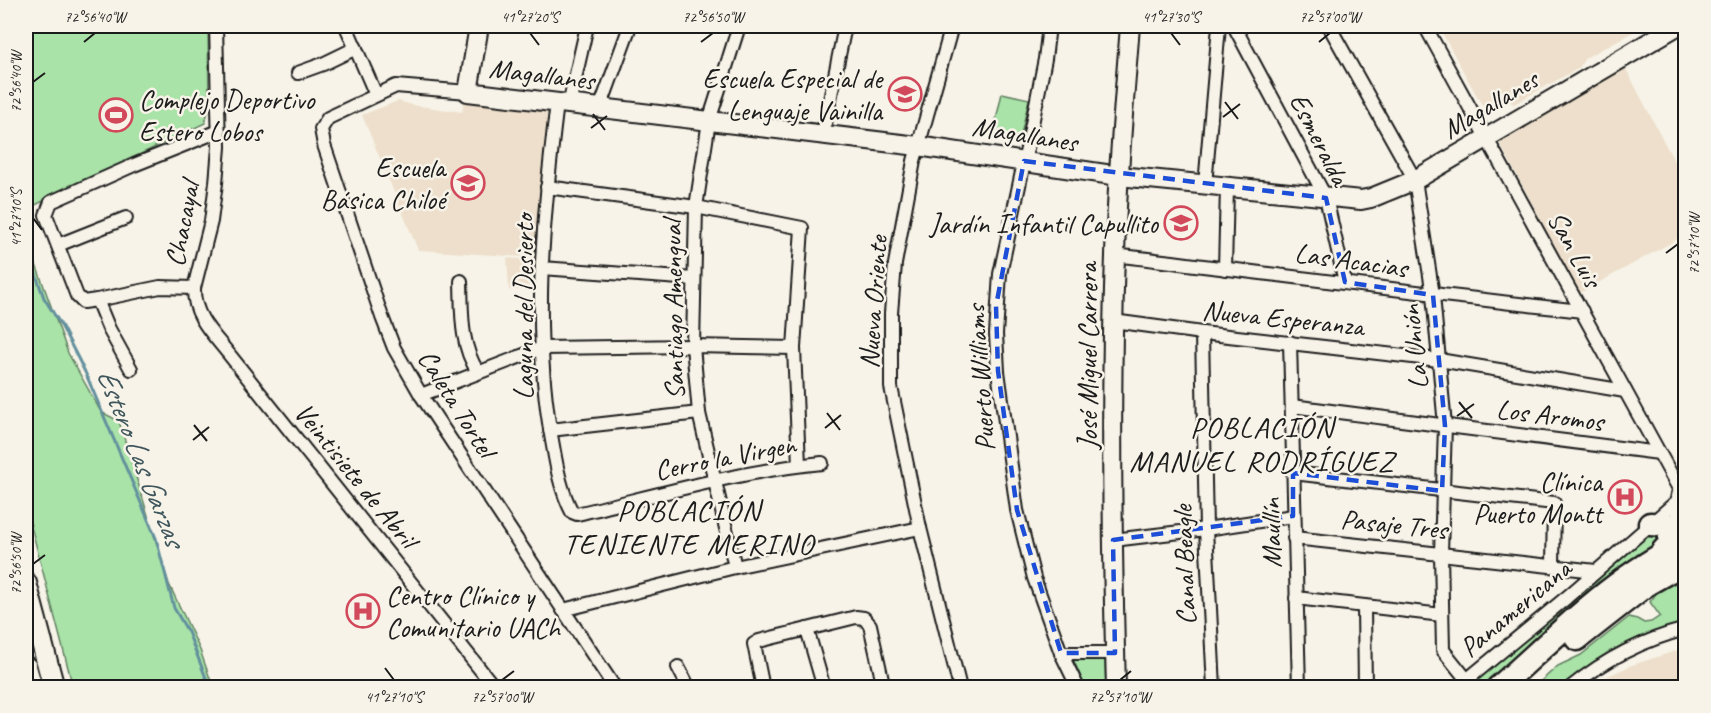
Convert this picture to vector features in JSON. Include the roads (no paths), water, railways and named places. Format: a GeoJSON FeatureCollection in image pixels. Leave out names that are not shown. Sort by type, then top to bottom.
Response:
{"type":"FeatureCollection","features":[{"type":"Feature","properties":{"kind":"highway"},"geometry":{"type":"LineString","coordinates":[[1498,687],[1613,588],[1678,543],[1685,496]]}},
{"type":"Feature","properties":{"kind":"highway"},"geometry":{"type":"LineString","coordinates":[[1650,524],[1666,525],[1670,535],[1678,543]]}},
{"type":"Feature","properties":{"kind":"highway"},"geometry":{"type":"LineString","coordinates":[[1520,687],[1626,599],[1686,562]]}},
{"type":"Feature","properties":{"kind":"main road"},"geometry":{"type":"LineString","coordinates":[[26,583],[54,687]]}},
{"type":"Feature","properties":{"kind":"main road"},"geometry":{"type":"LineString","coordinates":[[26,667],[32,687]]}},
{"type":"Feature","properties":{"kind":"street","name":"Chacayal"},"geometry":{"type":"LineString","coordinates":[[194,288],[211,221],[216,183],[219,131],[216,26]]}},
{"type":"Feature","properties":{"kind":"street"},"geometry":{"type":"LineString","coordinates":[[346,26],[376,94]]}},
{"type":"Feature","properties":{"kind":"street"},"geometry":{"type":"LineString","coordinates":[[468,92],[479,26]]}},
{"type":"Feature","properties":{"kind":"street","name":"Laguna del Desierto"},"geometry":{"type":"LineString","coordinates":[[570,508],[561,484],[544,389],[542,268],[547,187],[563,104],[587,26]]}},
{"type":"Feature","properties":{"kind":"street"},"geometry":{"type":"LineString","coordinates":[[600,108],[630,26]]}},
{"type":"Feature","properties":{"kind":"street","name":"Santiago Amengual"},"geometry":{"type":"LineString","coordinates":[[735,567],[699,413],[693,346],[696,207],[709,121],[739,26]]}},
{"type":"Feature","properties":{"kind":"street"},"geometry":{"type":"LineString","coordinates":[[822,134],[844,26]]}},
{"type":"Feature","properties":{"kind":"street","name":"Nueva Oriente"},"geometry":{"type":"LineString","coordinates":[[952,26],[918,146],[895,264],[891,324],[891,387],[920,528],[960,687]]}},
{"type":"Feature","properties":{"kind":"street","name":"Puerto Williams"},"geometry":{"type":"LineString","coordinates":[[1049,26],[1045,59],[1000,273],[996,313],[997,352],[1006,432],[1021,529],[1034,578],[1061,653],[1077,687]]}},
{"type":"Feature","properties":{"kind":"street","name":"José Miguel Carrera"},"geometry":{"type":"LineString","coordinates":[[1116,687],[1113,321],[1119,176],[1130,26]]}},
{"type":"Feature","properties":{"kind":"street"},"geometry":{"type":"LineString","coordinates":[[1204,185],[1219,26]]}},
{"type":"Feature","properties":{"kind":"street","name":"Esmeralda"},"geometry":{"type":"LineString","coordinates":[[1234,26],[1326,198],[1345,282]]}},
{"type":"Feature","properties":{"kind":"street","name":"La Unión"},"geometry":{"type":"LineString","coordinates":[[1329,26],[1415,180],[1433,296],[1445,426],[1441,553],[1443,650],[1462,684]]}},
{"type":"Feature","properties":{"kind":"street","name":"San Luis"},"geometry":{"type":"LineString","coordinates":[[1425,26],[1659,453],[1685,496]]}},
{"type":"Feature","properties":{"kind":"street","name":"Magallanes"},"geometry":{"type":"LineString","coordinates":[[328,118],[396,86],[468,92],[822,134],[1119,176],[1361,200],[1415,180],[1677,26]]}},
{"type":"Feature","properties":{"kind":"street"},"geometry":{"type":"LineString","coordinates":[[298,73],[356,48]]}},
{"type":"Feature","properties":{"kind":"street","name":"Caleta Tortel"},"geometry":{"type":"LineString","coordinates":[[328,118],[321,129],[324,145],[394,348],[421,395],[615,687]]}},
{"type":"Feature","properties":{"kind":"street"},"geometry":{"type":"LineString","coordinates":[[194,288],[160,287],[82,302],[77,297],[46,215],[51,202],[219,131]]}},
{"type":"Feature","properties":{"kind":"street"},"geometry":{"type":"LineString","coordinates":[[547,187],[696,207],[802,228],[794,348],[798,465]]}},
{"type":"Feature","properties":{"kind":"street"},"geometry":{"type":"LineString","coordinates":[[1225,269],[1227,187]]}},
{"type":"Feature","properties":{"kind":"street"},"geometry":{"type":"LineString","coordinates":[[57,245],[126,218]]}},
{"type":"Feature","properties":{"kind":"street","name":"Las Acacias"},"geometry":{"type":"LineString","coordinates":[[1115,255],[1345,282],[1433,296],[1582,311]]}},
{"type":"Feature","properties":{"kind":"street"},"geometry":{"type":"LineString","coordinates":[[542,268],[694,279]]}},
{"type":"Feature","properties":{"kind":"street"},"geometry":{"type":"LineString","coordinates":[[461,281],[462,324],[467,349],[478,372]]}},
{"type":"Feature","properties":{"kind":"street","name":"Veintisiete de Abril"},"geometry":{"type":"LineString","coordinates":[[194,288],[193,299],[202,320],[495,687]]}},
{"type":"Feature","properties":{"kind":"street"},"geometry":{"type":"LineString","coordinates":[[97,300],[109,329],[131,369]]}},
{"type":"Feature","properties":{"kind":"street","name":"Nueva Esperanza"},"geometry":{"type":"LineString","coordinates":[[1113,321],[1439,360],[1625,391]]}},
{"type":"Feature","properties":{"kind":"street","name":"Canal Beagle"},"geometry":{"type":"LineString","coordinates":[[1202,333],[1206,530],[1214,687]]}},
{"type":"Feature","properties":{"kind":"street","name":"Maullín"},"geometry":{"type":"LineString","coordinates":[[1290,342],[1299,687]]}},
{"type":"Feature","properties":{"kind":"street"},"geometry":{"type":"LineString","coordinates":[[421,395],[542,348],[693,346],[794,348]]}},
{"type":"Feature","properties":{"kind":"street","name":"Los Aromos"},"geometry":{"type":"LineString","coordinates":[[1292,406],[1659,453]]}},
{"type":"Feature","properties":{"kind":"street"},"geometry":{"type":"LineString","coordinates":[[550,430],[699,413]]}},
{"type":"Feature","properties":{"kind":"street","name":"Cerro la Virgen"},"geometry":{"type":"LineString","coordinates":[[570,508],[578,514],[716,481],[798,465],[822,463]]}},
{"type":"Feature","properties":{"kind":"street"},"geometry":{"type":"LineString","coordinates":[[1293,473],[1554,503],[1553,566]]}},
{"type":"Feature","properties":{"kind":"street","name":"Panamericana"},"geometry":{"type":"LineString","coordinates":[[1462,684],[1685,496]]}},
{"type":"Feature","properties":{"kind":"street"},"geometry":{"type":"LineString","coordinates":[[1113,540],[1206,530],[1293,516]]}},
{"type":"Feature","properties":{"kind":"street"},"geometry":{"type":"LineString","coordinates":[[563,610],[735,567],[920,528]]}},
{"type":"Feature","properties":{"kind":"street","name":"Pasaje Tres"},"geometry":{"type":"LineString","coordinates":[[1294,538],[1596,571]]}},
{"type":"Feature","properties":{"kind":"street"},"geometry":{"type":"LineString","coordinates":[[1296,598],[1442,615]]}},
{"type":"Feature","properties":{"kind":"street"},"geometry":{"type":"LineString","coordinates":[[1364,606],[1365,687]]}},
{"type":"Feature","properties":{"kind":"street"},"geometry":{"type":"LineString","coordinates":[[763,687],[754,644],[856,617],[864,618],[870,626],[884,687]]}},
{"type":"Feature","properties":{"kind":"street"},"geometry":{"type":"LineString","coordinates":[[807,629],[824,687]]}},
{"type":"Feature","properties":{"kind":"street"},"geometry":{"type":"LineString","coordinates":[[1570,687],[1596,668],[1624,652],[1686,629]]}},
{"type":"Feature","properties":{"kind":"street"},"geometry":{"type":"LineString","coordinates":[[1061,653],[1115,653]]}},
{"type":"Feature","properties":{"kind":"street"},"geometry":{"type":"LineString","coordinates":[[678,667],[689,687]]}},
{"type":"Feature","properties":{"kind":"waterway","name":"Estero Las Garzas"},"geometry":{"type":"LineString","coordinates":[[26,174],[26,183]]}},
{"type":"Feature","properties":{"kind":"waterway","name":"Estero Las Garzas"},"geometry":{"type":"LineString","coordinates":[[26,246],[44,298],[85,372],[156,538],[174,608],[188,632],[210,688]]}},
{"type":"Feature","properties":{"kind":"place","name":"Escuela Especial de Lenguaje Vainilla"},"geometry":{"type":"Point","coordinates":[905,94]}},
{"type":"Feature","properties":{"kind":"place","name":"Complejo Deportivo Estero Lobos"},"geometry":{"type":"Point","coordinates":[116,115]}},
{"type":"Feature","properties":{"kind":"place","name":"Escuela Básica Chiloé"},"geometry":{"type":"Point","coordinates":[468,183]}},
{"type":"Feature","properties":{"kind":"place","name":"Jardín Infantil Capullito"},"geometry":{"type":"Point","coordinates":[1181,223]}},
{"type":"Feature","properties":{"kind":"place","name":"Clínica Puerto Montt"},"geometry":{"type":"Point","coordinates":[1625,497]}},
{"type":"Feature","properties":{"kind":"place","name":"Centro Clínico y Comunitario UACh"},"geometry":{"type":"Point","coordinates":[363,611]}},
{"type":"Feature","properties":{"kind":"district","name":"POBLACIÓN MANUEL RODRÍGUEZ"},"geometry":{"type":"Point","coordinates":[1262,444]}},
{"type":"Feature","properties":{"kind":"district","name":"POBLACIÓN TENIENTE MERINO"},"geometry":{"type":"Point","coordinates":[689,527]}}]}
